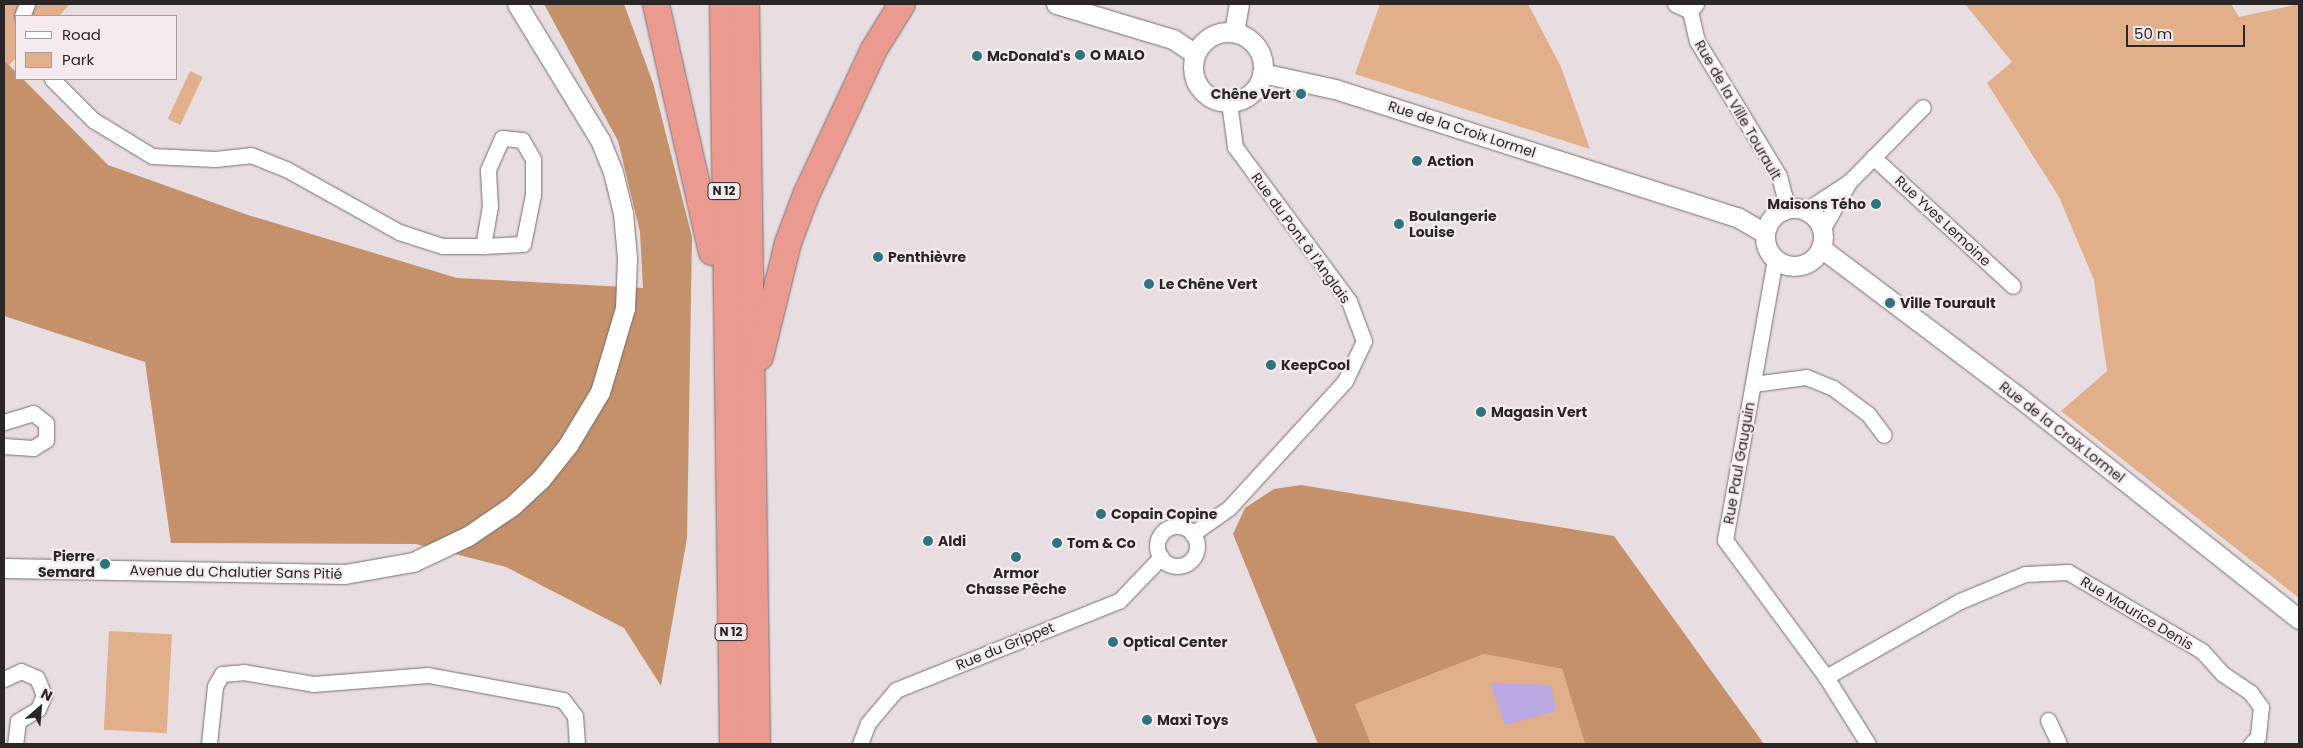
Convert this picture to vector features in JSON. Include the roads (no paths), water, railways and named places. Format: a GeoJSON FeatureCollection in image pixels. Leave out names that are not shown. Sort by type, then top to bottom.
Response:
{"type":"FeatureCollection","features":[{"type":"Feature","properties":{"kind":"highway"},"geometry":{"type":"LineString","coordinates":[[656,4],[707,220],[712,253],[714,328],[727,377]]}},
{"type":"Feature","properties":{"kind":"highway","name":"N 12"},"geometry":{"type":"LineString","coordinates":[[723,4],[728,466],[741,522],[757,744]]}},
{"type":"Feature","properties":{"kind":"highway","name":"N 12"},"geometry":{"type":"LineString","coordinates":[[733,744],[741,522],[752,482],[746,4]]}},
{"type":"Feature","properties":{"kind":"highway"},"geometry":{"type":"LineString","coordinates":[[751,394],[788,243],[806,194],[873,51],[902,4]]}},
{"type":"Feature","properties":{"kind":"street","name":"Avenue du Chalutier Sans Pitié"},"geometry":{"type":"LineString","coordinates":[[4,568],[345,574],[413,562],[468,536],[512,506],[555,464],[600,392],[625,308],[626,258],[623,213],[612,172],[600,140],[516,4]]}},
{"type":"Feature","properties":{"kind":"street"},"geometry":{"type":"LineString","coordinates":[[1056,4],[1173,39],[1195,54]]}},
{"type":"Feature","properties":{"kind":"street"},"geometry":{"type":"LineString","coordinates":[[1234,32],[1239,4]]}},
{"type":"Feature","properties":{"kind":"street","name":"Rue de la Ville Tourault"},"geometry":{"type":"LineString","coordinates":[[1675,4],[1693,7],[1697,41],[1779,176],[1797,210]]}},
{"type":"Feature","properties":{"kind":"street"},"geometry":{"type":"LineString","coordinates":[[1234,32],[1244,36],[1256,47],[1263,62],[1262,73],[1251,93],[1230,109],[1208,95],[1200,87],[1194,77],[1195,54],[1210,36],[1234,32]]}},
{"type":"Feature","properties":{"kind":"street","name":"Rue de la Croix Lormel"},"geometry":{"type":"LineString","coordinates":[[1262,73],[1335,89],[1660,192],[1737,217],[1765,233]]}},
{"type":"Feature","properties":{"kind":"street"},"geometry":{"type":"LineString","coordinates":[[53,80],[93,120],[152,156],[215,159],[251,155],[286,169],[399,232],[442,246],[483,246],[522,244],[533,195],[533,159],[522,140],[502,138],[488,170],[490,206],[483,246]]}},
{"type":"Feature","properties":{"kind":"street"},"geometry":{"type":"LineString","coordinates":[[1849,182],[1822,239],[1817,256],[1801,265],[1791,266],[1774,258],[1769,251],[1765,233],[1773,217],[1797,210],[1849,182],[1923,107]]}},
{"type":"Feature","properties":{"kind":"street","name":"Rue du Pont à l'Anglais"},"geometry":{"type":"LineString","coordinates":[[1192,534],[1229,508],[1346,380],[1364,341],[1349,301],[1235,147],[1230,109]]}},
{"type":"Feature","properties":{"kind":"street","name":"Rue Yves Lemoine"},"geometry":{"type":"LineString","coordinates":[[1873,157],[2012,286]]}},
{"type":"Feature","properties":{"kind":"street"},"geometry":{"type":"LineString","coordinates":[[1797,210],[1819,222],[1822,239]]}},
{"type":"Feature","properties":{"kind":"street","name":"Rue de la Croix Lormel"},"geometry":{"type":"LineString","coordinates":[[1822,239],[2299,619]]}},
{"type":"Feature","properties":{"kind":"street","name":"Rue Paul Gauguin"},"geometry":{"type":"LineString","coordinates":[[1774,258],[1754,384],[1725,540],[1826,677],[1868,744]]}},
{"type":"Feature","properties":{"kind":"street"},"geometry":{"type":"LineString","coordinates":[[1754,384],[1806,377],[1832,388],[1868,414],[1884,435]]}},
{"type":"Feature","properties":{"kind":"street"},"geometry":{"type":"LineString","coordinates":[[4,422],[33,413],[46,423],[46,440],[33,448],[4,446]]}},
{"type":"Feature","properties":{"kind":"street"},"geometry":{"type":"LineString","coordinates":[[1179,526],[1192,534],[1196,550],[1187,563],[1170,565],[1161,557],[1158,538],[1167,529],[1179,526]]}},
{"type":"Feature","properties":{"kind":"street","name":"Rue du Grippet"},"geometry":{"type":"LineString","coordinates":[[860,744],[868,723],[896,690],[1119,601],[1161,557]]}},
{"type":"Feature","properties":{"kind":"street","name":"Rue Maurice Denis"},"geometry":{"type":"LineString","coordinates":[[1826,677],[1960,601],[2025,574],[2068,572],[2156,627],[2202,651],[2222,674],[2250,692],[2261,707],[2258,737],[2251,744]]}},
{"type":"Feature","properties":{"kind":"street"},"geometry":{"type":"LineString","coordinates":[[4,679],[20,671],[37,678],[44,695],[38,709],[18,721],[14,744]]}},
{"type":"Feature","properties":{"kind":"street"},"geometry":{"type":"LineString","coordinates":[[209,744],[215,686],[222,674],[243,672],[313,684],[428,674],[563,700],[575,716],[576,744]]}},
{"type":"Feature","properties":{"kind":"street"},"geometry":{"type":"LineString","coordinates":[[2048,720],[2059,744]]}},
{"type":"Feature","properties":{"kind":"place","name":"O MALO"},"geometry":{"type":"Point","coordinates":[1080,55]}},
{"type":"Feature","properties":{"kind":"place","name":"McDonald's"},"geometry":{"type":"Point","coordinates":[977,56]}},
{"type":"Feature","properties":{"kind":"place","name":"Chêne Vert"},"geometry":{"type":"Point","coordinates":[1301,94]}},
{"type":"Feature","properties":{"kind":"place","name":"Action"},"geometry":{"type":"Point","coordinates":[1417,161]}},
{"type":"Feature","properties":{"kind":"place","name":"Maisons Tého"},"geometry":{"type":"Point","coordinates":[1876,204]}},
{"type":"Feature","properties":{"kind":"place","name":"Boulangerie Louise"},"geometry":{"type":"Point","coordinates":[1399,224]}},
{"type":"Feature","properties":{"kind":"place","name":"Penthièvre"},"geometry":{"type":"Point","coordinates":[878,257]}},
{"type":"Feature","properties":{"kind":"place","name":"Le Chêne Vert"},"geometry":{"type":"Point","coordinates":[1149,284]}},
{"type":"Feature","properties":{"kind":"place","name":"Ville Tourault"},"geometry":{"type":"Point","coordinates":[1890,303]}},
{"type":"Feature","properties":{"kind":"place","name":"KeepCool"},"geometry":{"type":"Point","coordinates":[1271,365]}},
{"type":"Feature","properties":{"kind":"place","name":"Magasin Vert"},"geometry":{"type":"Point","coordinates":[1481,412]}},
{"type":"Feature","properties":{"kind":"place","name":"Copain Copine"},"geometry":{"type":"Point","coordinates":[1101,514]}},
{"type":"Feature","properties":{"kind":"place","name":"Aldi"},"geometry":{"type":"Point","coordinates":[928,541]}},
{"type":"Feature","properties":{"kind":"place","name":"Tom & Co"},"geometry":{"type":"Point","coordinates":[1057,543]}},
{"type":"Feature","properties":{"kind":"place","name":"Armor Chasse Pêche"},"geometry":{"type":"Point","coordinates":[1016,557]}},
{"type":"Feature","properties":{"kind":"place","name":"Pierre Semard"},"geometry":{"type":"Point","coordinates":[105,564]}},
{"type":"Feature","properties":{"kind":"place","name":"Optical Center"},"geometry":{"type":"Point","coordinates":[1113,642]}},
{"type":"Feature","properties":{"kind":"place","name":"Maxi Toys"},"geometry":{"type":"Point","coordinates":[1147,720]}}]}
